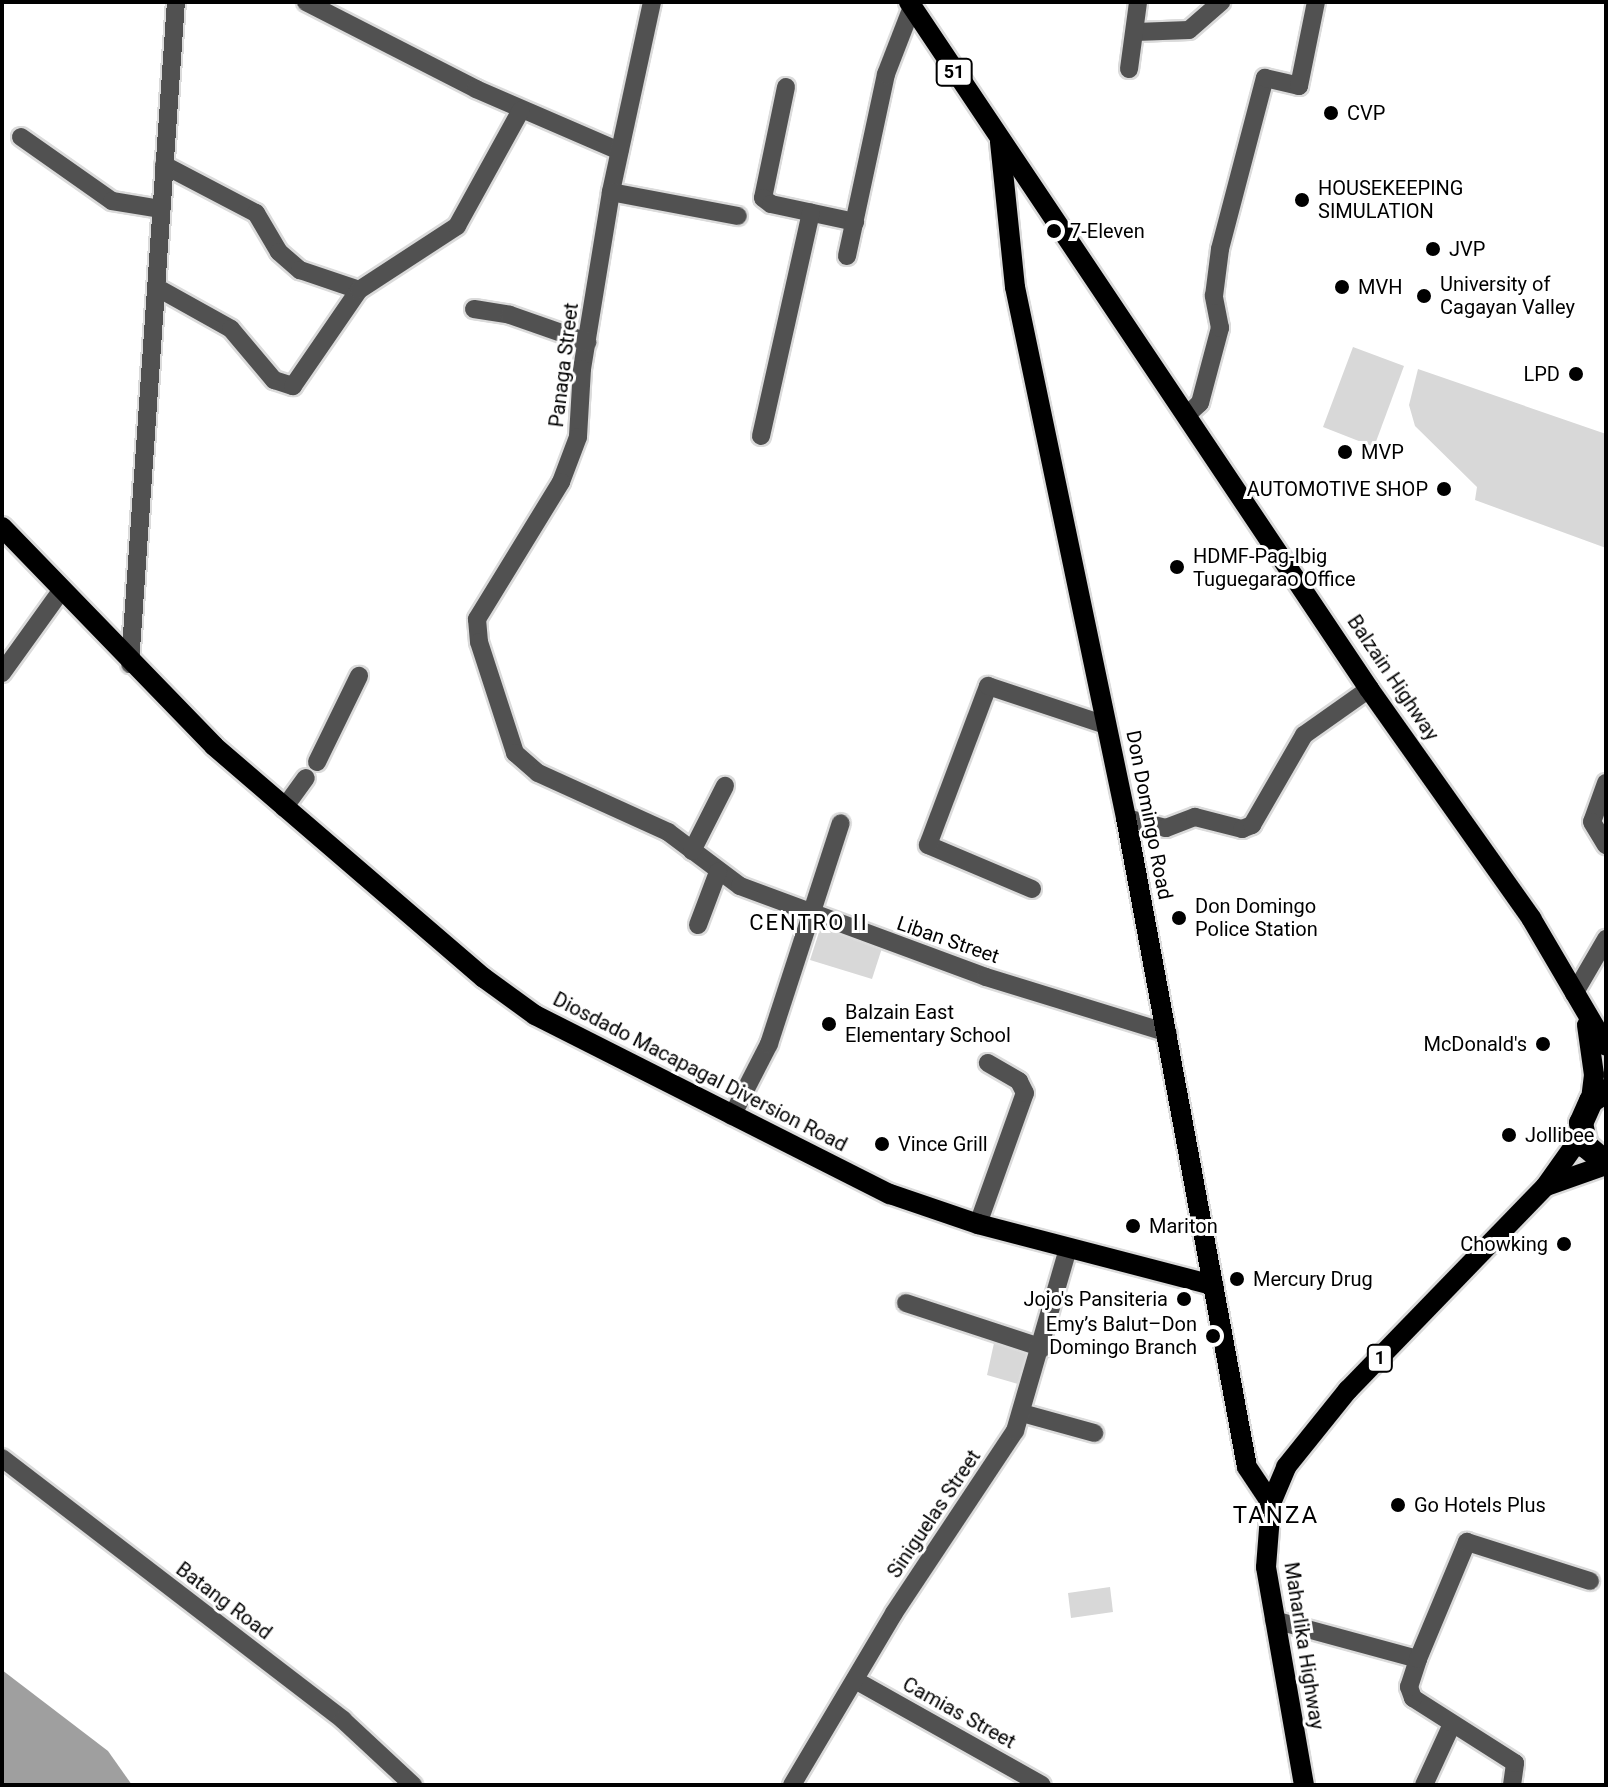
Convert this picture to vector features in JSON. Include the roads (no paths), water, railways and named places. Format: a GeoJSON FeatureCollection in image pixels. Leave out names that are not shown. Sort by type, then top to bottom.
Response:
{"type":"FeatureCollection","features":[{"type":"Feature","properties":{"kind":"highway","name":"1"},"geometry":{"type":"LineString","coordinates":[[1598,1096],[1583,1115],[1582,1135],[1590,1151],[1606,1164]]}},
{"type":"Feature","properties":{"kind":"main road","name":"Balzain Highway"},"geometry":{"type":"LineString","coordinates":[[914,4],[1369,689],[1535,925],[1584,1014]]}},
{"type":"Feature","properties":{"kind":"main road","name":"Don Domingo Road"},"geometry":{"type":"LineString","coordinates":[[1005,138],[1015,287],[1126,818],[1247,1467],[1271,1503]]}},
{"type":"Feature","properties":{"kind":"main road","name":"Diosdado Macapagal Diversion Road"},"geometry":{"type":"LineString","coordinates":[[2,527],[130,664],[284,808],[535,1015],[890,1194],[978,1224],[1213,1285]]}},
{"type":"Feature","properties":{"kind":"main road","name":"51"},"geometry":{"type":"LineString","coordinates":[[1584,1014],[1606,1046]]}},
{"type":"Feature","properties":{"kind":"main road","name":"51"},"geometry":{"type":"LineString","coordinates":[[1584,1014],[1598,1096]]}},
{"type":"Feature","properties":{"kind":"main road","name":"Maharlika Highway"},"geometry":{"type":"LineString","coordinates":[[1304,1785],[1274,1620],[1265,1549],[1271,1503],[1306,1436],[1545,1187],[1582,1135]]}},
{"type":"Feature","properties":{"kind":"main road","name":"Maharlika Highway"},"geometry":{"type":"LineString","coordinates":[[1545,1187],[1580,1170],[1606,1164]]}},
{"type":"Feature","properties":{"kind":"street"},"geometry":{"type":"LineString","coordinates":[[130,664],[176,2]]}},
{"type":"Feature","properties":{"kind":"street"},"geometry":{"type":"LineString","coordinates":[[306,2],[521,110],[619,151]]}},
{"type":"Feature","properties":{"kind":"street","name":"Panaga Street"},"geometry":{"type":"LineString","coordinates":[[515,753],[479,642],[477,619],[572,457],[581,421],[587,342],[611,192],[652,2]]}},
{"type":"Feature","properties":{"kind":"street"},"geometry":{"type":"LineString","coordinates":[[1129,69],[1138,2]]}},
{"type":"Feature","properties":{"kind":"street"},"geometry":{"type":"LineString","coordinates":[[1136,32],[1189,30],[1221,2]]}},
{"type":"Feature","properties":{"kind":"street"},"geometry":{"type":"LineString","coordinates":[[1188,414],[1200,403],[1220,328],[1214,296],[1220,249],[1265,78],[1299,86],[1316,2]]}},
{"type":"Feature","properties":{"kind":"street"},"geometry":{"type":"LineString","coordinates":[[847,256],[886,74],[914,4]]}},
{"type":"Feature","properties":{"kind":"street"},"geometry":{"type":"LineString","coordinates":[[786,87],[762,195],[771,204],[855,222]]}},
{"type":"Feature","properties":{"kind":"street"},"geometry":{"type":"LineString","coordinates":[[156,287],[231,329],[274,380],[287,387],[306,375],[359,290],[457,226],[521,110]]}},
{"type":"Feature","properties":{"kind":"street"},"geometry":{"type":"LineString","coordinates":[[21,137],[112,201],[161,209]]}},
{"type":"Feature","properties":{"kind":"street"},"geometry":{"type":"LineString","coordinates":[[164,165],[256,213],[279,252],[300,270],[359,290]]}},
{"type":"Feature","properties":{"kind":"street"},"geometry":{"type":"LineString","coordinates":[[611,192],[738,216]]}},
{"type":"Feature","properties":{"kind":"street"},"geometry":{"type":"LineString","coordinates":[[761,436],[811,213]]}},
{"type":"Feature","properties":{"kind":"street"},"geometry":{"type":"LineString","coordinates":[[474,309],[510,315],[587,342]]}},
{"type":"Feature","properties":{"kind":"street"},"geometry":{"type":"LineString","coordinates":[[2,673],[61,591]]}},
{"type":"Feature","properties":{"kind":"street"},"geometry":{"type":"LineString","coordinates":[[317,762],[359,676]]}},
{"type":"Feature","properties":{"kind":"street"},"geometry":{"type":"LineString","coordinates":[[1032,889],[928,845],[988,686],[1106,725]]}},
{"type":"Feature","properties":{"kind":"street"},"geometry":{"type":"LineString","coordinates":[[1126,818],[1166,828],[1195,817],[1242,829],[1252,825],[1304,735],[1369,689]]}},
{"type":"Feature","properties":{"kind":"street","name":"Liban Street"},"geometry":{"type":"LineString","coordinates":[[515,753],[538,773],[647,821],[718,872],[810,914],[986,977],[1168,1033]]}},
{"type":"Feature","properties":{"kind":"street"},"geometry":{"type":"LineString","coordinates":[[284,808],[306,778]]}},
{"type":"Feature","properties":{"kind":"street"},"geometry":{"type":"LineString","coordinates":[[1606,783],[1592,822],[1606,845]]}},
{"type":"Feature","properties":{"kind":"street"},"geometry":{"type":"LineString","coordinates":[[692,851],[725,786]]}},
{"type":"Feature","properties":{"kind":"street"},"geometry":{"type":"LineString","coordinates":[[732,1116],[769,1044],[841,823]]}},
{"type":"Feature","properties":{"kind":"street"},"geometry":{"type":"LineString","coordinates":[[698,925],[718,872]]}},
{"type":"Feature","properties":{"kind":"street"},"geometry":{"type":"LineString","coordinates":[[1574,994],[1606,939]]}},
{"type":"Feature","properties":{"kind":"street"},"geometry":{"type":"LineString","coordinates":[[978,1224],[1025,1093],[1019,1081],[988,1063]]}},
{"type":"Feature","properties":{"kind":"street","name":"Siniguelas Street"},"geometry":{"type":"LineString","coordinates":[[792,1785],[1022,1413],[1043,1348],[1068,1248]]}},
{"type":"Feature","properties":{"kind":"street"},"geometry":{"type":"LineString","coordinates":[[906,1303],[1043,1348]]}},
{"type":"Feature","properties":{"kind":"street"},"geometry":{"type":"LineString","coordinates":[[1022,1413],[1094,1433]]}},
{"type":"Feature","properties":{"kind":"street","name":"Batang Road"},"geometry":{"type":"LineString","coordinates":[[2,1458],[343,1720],[413,1785]]}},
{"type":"Feature","properties":{"kind":"street"},"geometry":{"type":"LineString","coordinates":[[1512,1785],[1515,1763],[1418,1704],[1410,1692],[1418,1659],[1467,1542],[1590,1581]]}},
{"type":"Feature","properties":{"kind":"street"},"geometry":{"type":"LineString","coordinates":[[1274,1620],[1418,1659]]}},
{"type":"Feature","properties":{"kind":"street","name":"Camias Street"},"geometry":{"type":"LineString","coordinates":[[855,1680],[1042,1785]]}},
{"type":"Feature","properties":{"kind":"street"},"geometry":{"type":"LineString","coordinates":[[1424,1785],[1452,1724]]}},
{"type":"Feature","properties":{"kind":"place","name":"CVP"},"geometry":{"type":"Point","coordinates":[1331,113]}},
{"type":"Feature","properties":{"kind":"place","name":"HOUSEKEEPING SIMULATION"},"geometry":{"type":"Point","coordinates":[1302,200]}},
{"type":"Feature","properties":{"kind":"place","name":"7-Eleven"},"geometry":{"type":"Point","coordinates":[1054,231]}},
{"type":"Feature","properties":{"kind":"place","name":"JVP"},"geometry":{"type":"Point","coordinates":[1433,249]}},
{"type":"Feature","properties":{"kind":"place","name":"MVH"},"geometry":{"type":"Point","coordinates":[1342,287]}},
{"type":"Feature","properties":{"kind":"place","name":"University of Cagayan Valley"},"geometry":{"type":"Point","coordinates":[1424,296]}},
{"type":"Feature","properties":{"kind":"place","name":"LPD"},"geometry":{"type":"Point","coordinates":[1576,374]}},
{"type":"Feature","properties":{"kind":"place","name":"MVP"},"geometry":{"type":"Point","coordinates":[1345,452]}},
{"type":"Feature","properties":{"kind":"place","name":"AUTOMOTIVE SHOP"},"geometry":{"type":"Point","coordinates":[1444,489]}},
{"type":"Feature","properties":{"kind":"place","name":"HDMF-Pag-Ibig Tuguegarao Office"},"geometry":{"type":"Point","coordinates":[1177,567]}},
{"type":"Feature","properties":{"kind":"place","name":"Don Domingo Police Station"},"geometry":{"type":"Point","coordinates":[1179,918]}},
{"type":"Feature","properties":{"kind":"place","name":"Balzain East Elementary School"},"geometry":{"type":"Point","coordinates":[829,1024]}},
{"type":"Feature","properties":{"kind":"place","name":"McDonald's"},"geometry":{"type":"Point","coordinates":[1543,1044]}},
{"type":"Feature","properties":{"kind":"place","name":"Jollibee"},"geometry":{"type":"Point","coordinates":[1509,1135]}},
{"type":"Feature","properties":{"kind":"place","name":"Vince Grill"},"geometry":{"type":"Point","coordinates":[882,1144]}},
{"type":"Feature","properties":{"kind":"place","name":"Mariton"},"geometry":{"type":"Point","coordinates":[1133,1226]}},
{"type":"Feature","properties":{"kind":"place","name":"Chowking"},"geometry":{"type":"Point","coordinates":[1564,1244]}},
{"type":"Feature","properties":{"kind":"place","name":"Mercury Drug"},"geometry":{"type":"Point","coordinates":[1237,1279]}},
{"type":"Feature","properties":{"kind":"place","name":"Jojo's Pansiteria"},"geometry":{"type":"Point","coordinates":[1184,1299]}},
{"type":"Feature","properties":{"kind":"place","name":"Emy’s Balut–Don Domingo Branch"},"geometry":{"type":"Point","coordinates":[1213,1336]}},
{"type":"Feature","properties":{"kind":"place","name":"Go Hotels Plus"},"geometry":{"type":"Point","coordinates":[1398,1505]}},
{"type":"Feature","properties":{"kind":"district","name":"CENTRO II"},"geometry":{"type":"Point","coordinates":[809,923]}},
{"type":"Feature","properties":{"kind":"district","name":"TANZA"},"geometry":{"type":"Point","coordinates":[1276,1516]}}]}
